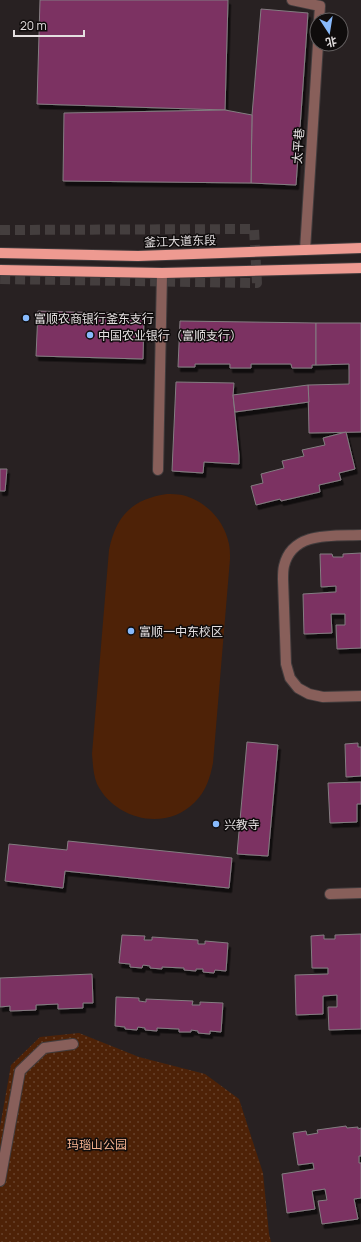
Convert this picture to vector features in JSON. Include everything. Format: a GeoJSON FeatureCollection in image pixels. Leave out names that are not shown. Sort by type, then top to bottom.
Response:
{"type":"FeatureCollection","features":[{"type":"Feature","properties":{"kind":"main road","name":"釜江大道东段"},"geometry":{"type":"LineString","coordinates":[[0,253],[138,256],[361,248]]}},
{"type":"Feature","properties":{"kind":"main road"},"geometry":{"type":"LineString","coordinates":[[0,270],[162,273],[361,268]]}},
{"type":"Feature","properties":{"kind":"lane"},"geometry":{"type":"LineString","coordinates":[[292,0],[320,6],[320,12]]}},
{"type":"Feature","properties":{"kind":"lane","name":"太平巷"},"geometry":{"type":"LineString","coordinates":[[305,250],[317,52]]}},
{"type":"Feature","properties":{"kind":"lane"},"geometry":{"type":"LineString","coordinates":[[158,470],[162,273]]}},
{"type":"Feature","properties":{"kind":"lane"},"geometry":{"type":"LineString","coordinates":[[361,535],[321,536],[306,539],[295,546],[288,556],[284,567],[283,579],[286,664],[290,678],[298,688],[316,696],[361,696]]}},
{"type":"Feature","properties":{"kind":"lane"},"geometry":{"type":"LineString","coordinates":[[330,894],[361,893]]}},
{"type":"Feature","properties":{"kind":"lane"},"geometry":{"type":"LineString","coordinates":[[0,1181],[20,1071],[44,1048],[73,1044]]}},
{"type":"Feature","properties":{"kind":"green space"},"geometry":{"type":"Polygon","coordinates":[[[167,494],[191,498],[199,502],[213,513],[227,535],[230,559],[213,763],[210,774],[205,789],[195,802],[183,811],[170,817],[156,819],[142,818],[128,813],[116,806],[105,796],[97,784],[93,769],[92,754],[109,550],[112,538],[121,519],[135,505],[155,496],[167,494]]]}},
{"type":"Feature","properties":{"kind":"green space","name":"玛瑙山公园"},"geometry":{"type":"Polygon","coordinates":[[[79,1033],[139,1057],[205,1074],[239,1099],[263,1173],[271,1242],[0,1242],[0,1127],[11,1065],[40,1037],[79,1033]]]}},
{"type":"Feature","properties":{"kind":"building"},"geometry":{"type":"Polygon","coordinates":[[[40,0],[228,0],[225,110],[37,104],[40,0]]]}},
{"type":"Feature","properties":{"kind":"building"},"geometry":{"type":"Polygon","coordinates":[[[261,9],[308,13],[296,185],[251,183],[252,115],[261,9]]]}},
{"type":"Feature","properties":{"kind":"building"},"geometry":{"type":"Polygon","coordinates":[[[225,110],[252,115],[251,183],[63,181],[64,113],[225,110]]]}},
{"type":"Feature","properties":{"kind":"building","name":"中国农业银行（富顺支行）"},"geometry":{"type":"Polygon","coordinates":[[[38,311],[144,314],[143,359],[36,356],[38,311]]]}},
{"type":"Feature","properties":{"kind":"building"},"geometry":{"type":"Polygon","coordinates":[[[180,321],[316,323],[316,365],[312,365],[312,368],[292,368],[291,364],[251,364],[251,368],[230,368],[230,364],[195,364],[195,367],[178,367],[180,321]]]}},
{"type":"Feature","properties":{"kind":"building"},"geometry":{"type":"Polygon","coordinates":[[[316,323],[361,323],[361,432],[309,433],[308,385],[349,384],[349,364],[316,365],[316,323]]]}},
{"type":"Feature","properties":{"kind":"building"},"geometry":{"type":"Polygon","coordinates":[[[176,382],[234,383],[233,395],[239,464],[204,462],[203,473],[172,471],[176,382]]]}},
{"type":"Feature","properties":{"kind":"building"},"geometry":{"type":"Polygon","coordinates":[[[308,385],[309,402],[235,412],[233,395],[308,385]]]}},
{"type":"Feature","properties":{"kind":"building"},"geometry":{"type":"Polygon","coordinates":[[[346,432],[355,469],[339,473],[341,480],[319,485],[320,492],[256,505],[251,486],[263,483],[261,474],[284,468],[282,461],[304,456],[302,450],[325,445],[323,438],[346,432]]]}},
{"type":"Feature","properties":{"kind":"building"},"geometry":{"type":"Polygon","coordinates":[[[0,469],[7,469],[5,491],[0,491],[0,469]]]}},
{"type":"Feature","properties":{"kind":"building"},"geometry":{"type":"Polygon","coordinates":[[[361,553],[361,648],[337,649],[336,625],[345,625],[345,614],[331,614],[332,633],[304,634],[303,594],[336,592],[336,586],[321,587],[320,554],[332,554],[333,557],[343,557],[343,554],[361,553]]]}},
{"type":"Feature","properties":{"kind":"building"},"geometry":{"type":"Polygon","coordinates":[[[247,742],[278,745],[268,856],[237,854],[247,742]]]}},
{"type":"Feature","properties":{"kind":"building"},"geometry":{"type":"Polygon","coordinates":[[[358,743],[358,747],[361,747],[361,776],[346,777],[345,744],[358,743]]]}},
{"type":"Feature","properties":{"kind":"building"},"geometry":{"type":"Polygon","coordinates":[[[361,782],[361,804],[357,804],[357,822],[330,823],[328,783],[361,782]]]}},
{"type":"Feature","properties":{"kind":"building"},"geometry":{"type":"Polygon","coordinates":[[[68,841],[232,858],[229,888],[65,871],[63,888],[5,881],[9,844],[67,850],[68,841]]]}},
{"type":"Feature","properties":{"kind":"building"},"geometry":{"type":"Polygon","coordinates":[[[361,934],[361,1029],[329,1030],[328,1007],[337,1007],[337,995],[323,996],[323,1014],[296,1015],[295,975],[328,974],[328,968],[312,968],[311,936],[324,935],[324,939],[335,939],[335,935],[361,934]]]}},
{"type":"Feature","properties":{"kind":"building"},"geometry":{"type":"Polygon","coordinates":[[[122,935],[145,936],[144,940],[152,940],[152,937],[198,940],[198,944],[205,944],[205,941],[228,943],[226,971],[215,970],[214,973],[203,972],[203,969],[196,969],[196,971],[184,970],[184,968],[162,967],[162,969],[150,968],[150,966],[143,965],[142,968],[130,967],[130,964],[119,963],[122,935]]]}},
{"type":"Feature","properties":{"kind":"building"},"geometry":{"type":"Polygon","coordinates":[[[92,974],[93,1003],[83,1003],[83,1008],[58,1009],[58,1004],[36,1005],[36,1010],[10,1011],[10,1006],[0,1007],[0,978],[92,974]]]}},
{"type":"Feature","properties":{"kind":"building"},"geometry":{"type":"Polygon","coordinates":[[[116,997],[139,998],[139,1001],[146,1002],[146,999],[193,1001],[192,1005],[200,1005],[200,1002],[223,1003],[221,1032],[210,1031],[210,1034],[198,1033],[198,1031],[191,1030],[191,1032],[179,1032],[179,1029],[157,1028],[157,1031],[145,1030],[145,1028],[138,1027],[137,1030],[115,1026],[116,997]]]}},
{"type":"Feature","properties":{"kind":"building"},"geometry":{"type":"Polygon","coordinates":[[[346,1126],[347,1128],[361,1128],[361,1156],[359,1156],[359,1163],[361,1163],[361,1198],[354,1199],[358,1219],[322,1224],[318,1201],[327,1200],[325,1189],[312,1191],[315,1209],[287,1213],[282,1174],[314,1169],[313,1163],[298,1165],[293,1133],[306,1131],[307,1135],[318,1133],[317,1130],[346,1126]]]}},
{"type":"Feature","properties":{"kind":"tunnel"},"geometry":{"type":"LineString","coordinates":[[0,230],[254,229],[257,283],[0,279]]}},
{"type":"Feature","properties":{"kind":"place","name":"富顺农商银行釜东支行"},"geometry":{"type":"Point","coordinates":[26,318]}},
{"type":"Feature","properties":{"kind":"place","name":"中国农业银行（富顺支行）"},"geometry":{"type":"Point","coordinates":[90,335]}},
{"type":"Feature","properties":{"kind":"place","name":"富顺一中东校区"},"geometry":{"type":"Point","coordinates":[131,631]}},
{"type":"Feature","properties":{"kind":"place","name":"兴教寺"},"geometry":{"type":"Point","coordinates":[216,824]}}]}
